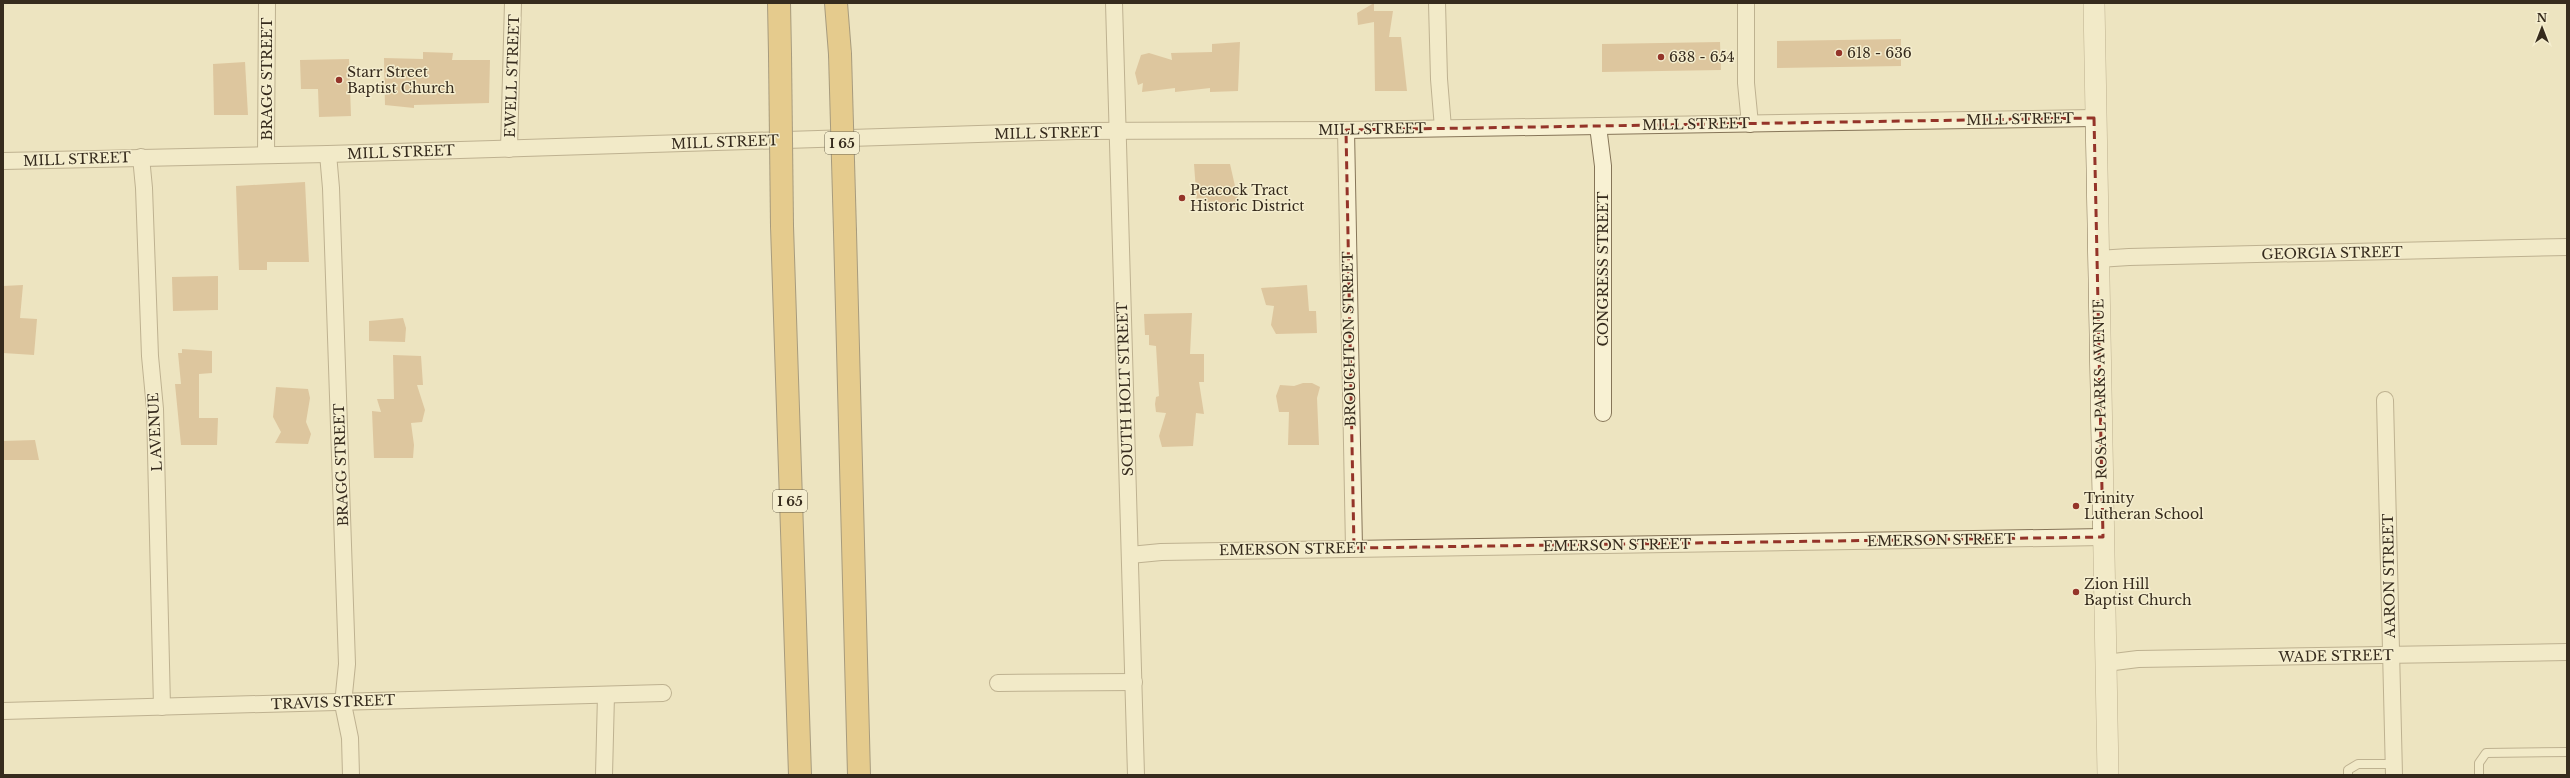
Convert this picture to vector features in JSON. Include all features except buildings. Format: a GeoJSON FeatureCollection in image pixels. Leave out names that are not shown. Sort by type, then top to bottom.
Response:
{"type":"FeatureCollection","features":[{"type":"Feature","properties":{"kind":"highway","name":"I 65"},"geometry":{"type":"LineString","coordinates":[[779,3],[782,226],[800,775]]}},
{"type":"Feature","properties":{"kind":"highway","name":"I 65"},"geometry":{"type":"LineString","coordinates":[[836,3],[840,54],[859,775]]}},
{"type":"Feature","properties":{"kind":"street","name":"BRAGG STREET"},"geometry":{"type":"LineString","coordinates":[[266,155],[267,3]]}},
{"type":"Feature","properties":{"kind":"street","name":"EWELL STREET"},"geometry":{"type":"LineString","coordinates":[[509,149],[513,3]]}},
{"type":"Feature","properties":{"kind":"street","name":"SOUTH HOLT STREET"},"geometry":{"type":"LineString","coordinates":[[1114,3],[1136,775]]}},
{"type":"Feature","properties":{"kind":"street"},"geometry":{"type":"LineString","coordinates":[[1437,3],[1439,79],[1443,128]]}},
{"type":"Feature","properties":{"kind":"street"},"geometry":{"type":"LineString","coordinates":[[1746,3],[1746,83],[1750,124]]}},
{"type":"Feature","properties":{"kind":"street","name":"ROSA L PARKS AVENUE"},"geometry":{"type":"LineString","coordinates":[[2094,3],[2094,118],[2108,775]]}},
{"type":"Feature","properties":{"kind":"street","name":"MILL STREET"},"geometry":{"type":"LineString","coordinates":[[3,161],[328,154],[1117,132],[1346,130],[2094,118]]}},
{"type":"Feature","properties":{"kind":"street","name":"CONGRESS STREET"},"geometry":{"type":"LineString","coordinates":[[1598,126],[1603,166],[1603,413]]}},
{"type":"Feature","properties":{"kind":"street","name":"BROUGHTON STREET"},"geometry":{"type":"LineString","coordinates":[[1346,130],[1354,548]]}},
{"type":"Feature","properties":{"kind":"street","name":"BRAGG STREET"},"geometry":{"type":"LineString","coordinates":[[328,154],[332,219],[347,664],[343,704],[350,738],[351,775]]}},
{"type":"Feature","properties":{"kind":"street","name":"L AVENUE"},"geometry":{"type":"LineString","coordinates":[[141,158],[144,188],[150,356],[155,425],[162,707]]}},
{"type":"Feature","properties":{"kind":"street","name":"GEORGIA STREET"},"geometry":{"type":"LineString","coordinates":[[2098,259],[2129,257],[2567,247]]}},
{"type":"Feature","properties":{"kind":"street","name":"AARON STREET"},"geometry":{"type":"LineString","coordinates":[[2385,400],[2394,769]]}},
{"type":"Feature","properties":{"kind":"street","name":"EMERSON STREET"},"geometry":{"type":"LineString","coordinates":[[1130,555],[1161,552],[1354,548],[2103,537]]}},
{"type":"Feature","properties":{"kind":"street","name":"WADE STREET"},"geometry":{"type":"LineString","coordinates":[[2106,663],[2138,659],[2567,652]]}},
{"type":"Feature","properties":{"kind":"street"},"geometry":{"type":"LineString","coordinates":[[998,683],[1134,682]]}},
{"type":"Feature","properties":{"kind":"street","name":"TRAVIS STREET"},"geometry":{"type":"LineString","coordinates":[[3,712],[162,707],[343,704],[393,700],[663,693]]}},
{"type":"Feature","properties":{"kind":"street"},"geometry":{"type":"LineString","coordinates":[[604,775],[606,695]]}},
{"type":"Feature","properties":{"kind":"lane"},"geometry":{"type":"LineString","coordinates":[[2479,775],[2479,763],[2486,753],[2567,752]]}},
{"type":"Feature","properties":{"kind":"lane"},"geometry":{"type":"LineString","coordinates":[[2348,775],[2348,770],[2358,764],[2394,769]]}},
{"type":"Feature","properties":{"kind":"highlighted area"},"geometry":{"type":"Polygon","coordinates":[[[2094,118],[2103,537],[1354,548],[1346,130],[2094,118]]]}},
{"type":"Feature","properties":{"kind":"place","name":"618 - 636"},"geometry":{"type":"Point","coordinates":[1839,53]}},
{"type":"Feature","properties":{"kind":"place","name":"638 - 654"},"geometry":{"type":"Point","coordinates":[1661,57]}},
{"type":"Feature","properties":{"kind":"place","name":"Starr Street Baptist Church"},"geometry":{"type":"Point","coordinates":[339,80]}},
{"type":"Feature","properties":{"kind":"place","name":"Peacock Tract Historic District"},"geometry":{"type":"Point","coordinates":[1182,198]}},
{"type":"Feature","properties":{"kind":"place","name":"Trinity Lutheran School"},"geometry":{"type":"Point","coordinates":[2076,506]}},
{"type":"Feature","properties":{"kind":"place","name":"Zion Hill Baptist Church"},"geometry":{"type":"Point","coordinates":[2076,592]}}]}
